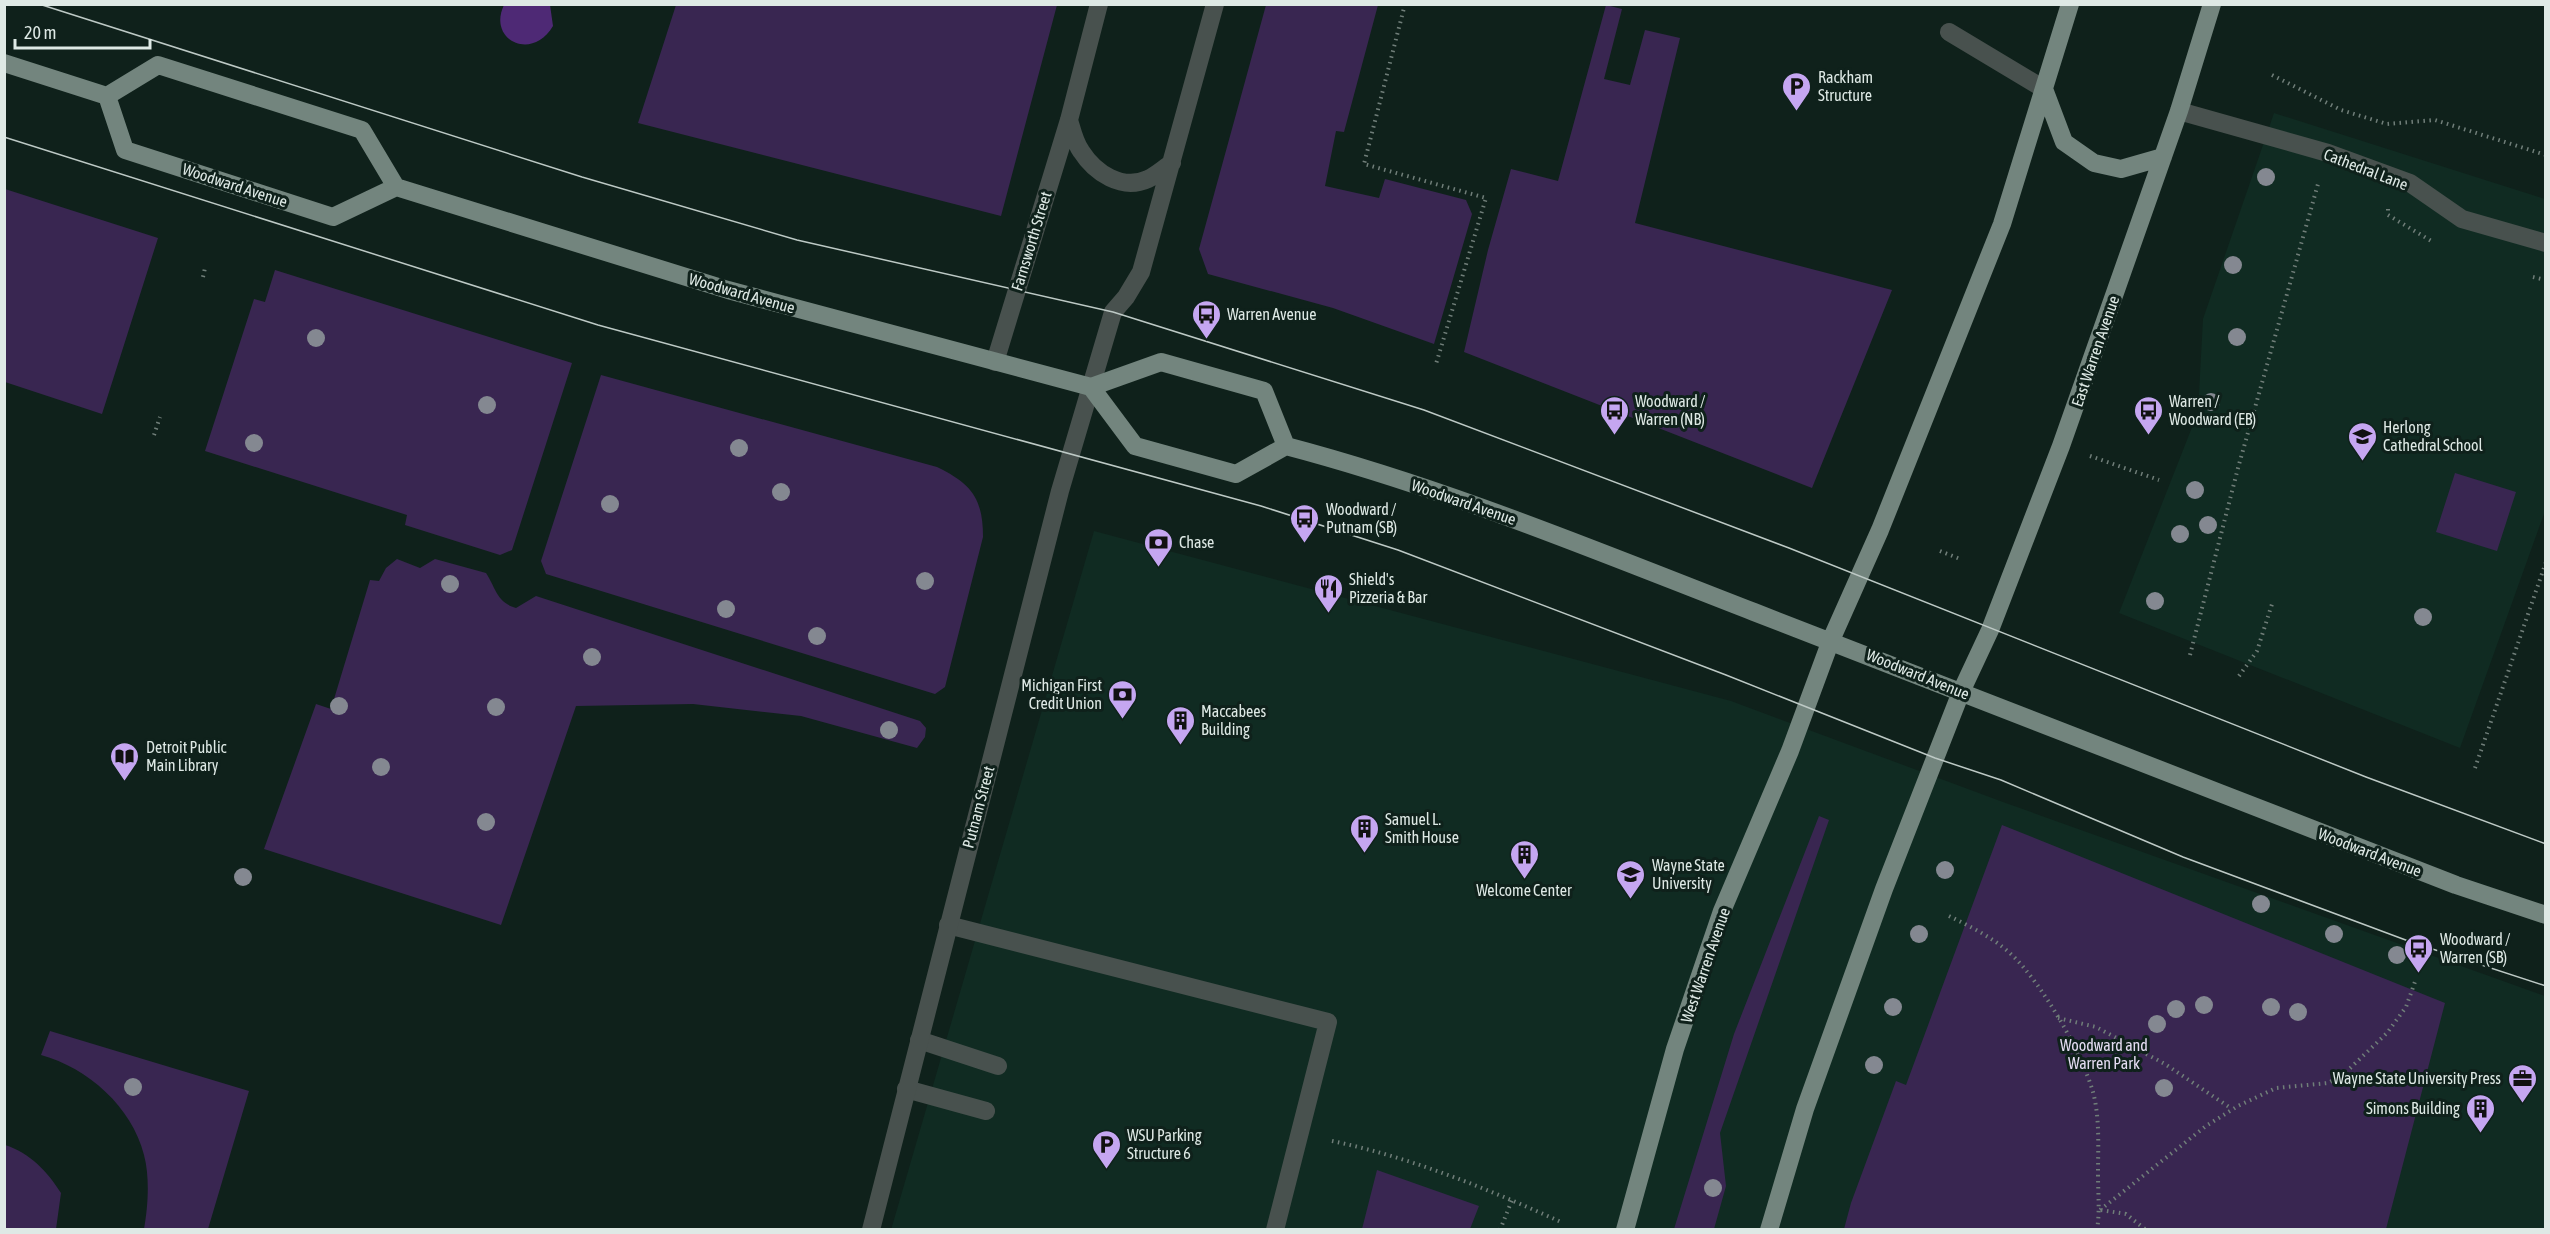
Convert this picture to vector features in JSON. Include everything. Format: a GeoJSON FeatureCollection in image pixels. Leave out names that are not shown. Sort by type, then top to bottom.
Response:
{"type":"FeatureCollection","features":[{"type":"Feature","properties":{"kind":"main road"},"geometry":{"type":"LineString","coordinates":[[1831,640],[1880,530],[2002,224],[2070,4]]}},
{"type":"Feature","properties":{"kind":"main road","name":"East Warren Avenue"},"geometry":{"type":"LineString","coordinates":[[1961,692],[1990,630],[2055,463],[2179,111],[2212,4]]}},
{"type":"Feature","properties":{"kind":"main road"},"geometry":{"type":"LineString","coordinates":[[4,63],[107,96],[158,65],[252,94],[362,130],[396,187]]}},
{"type":"Feature","properties":{"kind":"main road"},"geometry":{"type":"LineString","coordinates":[[2044,89],[2064,142],[2094,163],[2121,169],[2163,157]]}},
{"type":"Feature","properties":{"kind":"main road","name":"Woodward Avenue"},"geometry":{"type":"LineString","coordinates":[[107,96],[125,150],[333,217],[396,187],[728,290],[1091,387]]}},
{"type":"Feature","properties":{"kind":"main road"},"geometry":{"type":"LineString","coordinates":[[1161,362],[1264,391],[1286,446],[1236,474],[1135,446],[1091,387],[1161,362]]}},
{"type":"Feature","properties":{"kind":"main road","name":"Woodward Avenue"},"geometry":{"type":"LineString","coordinates":[[1286,446],[1402,480],[1506,516],[1831,640],[2456,885],[2546,915]]}},
{"type":"Feature","properties":{"kind":"main road","name":"West Warren Avenue"},"geometry":{"type":"LineString","coordinates":[[1625,1230],[1676,1049],[1722,911],[1790,751],[1831,640]]}},
{"type":"Feature","properties":{"kind":"main road"},"geometry":{"type":"LineString","coordinates":[[1769,1230],[1813,1087],[1884,889],[1961,692]]}},
{"type":"Feature","properties":{"kind":"street","name":"Farnsworth Street"},"geometry":{"type":"LineString","coordinates":[[995,362],[1069,120],[1099,4]]}},
{"type":"Feature","properties":{"kind":"street"},"geometry":{"type":"LineString","coordinates":[[1091,387],[1113,312],[1126,297],[1141,272],[1215,4]]}},
{"type":"Feature","properties":{"kind":"street"},"geometry":{"type":"LineString","coordinates":[[1949,32],[2044,89]]}},
{"type":"Feature","properties":{"kind":"street","name":"Cathedral Lane"},"geometry":{"type":"LineString","coordinates":[[2179,111],[2328,153],[2410,183],[2462,219],[2546,243]]}},
{"type":"Feature","properties":{"kind":"street"},"geometry":{"type":"LineString","coordinates":[[1069,120],[1080,150],[1097,169],[1114,181],[1137,182],[1148,179],[1172,164]]}},
{"type":"Feature","properties":{"kind":"street","name":"Putnam Street"},"geometry":{"type":"LineString","coordinates":[[872,1230],[906,1089],[1063,482],[1091,387]]}},
{"type":"Feature","properties":{"kind":"street"},"geometry":{"type":"LineString","coordinates":[[948,925],[1328,1022],[1275,1230]]}},
{"type":"Feature","properties":{"kind":"street"},"geometry":{"type":"LineString","coordinates":[[919,1040],[998,1065]]}},
{"type":"Feature","properties":{"kind":"street"},"geometry":{"type":"LineString","coordinates":[[906,1089],[986,1111]]}},
{"type":"Feature","properties":{"kind":"path"},"geometry":{"type":"LineString","coordinates":[[1405,4],[1364,164],[1486,198],[1436,364]]}},
{"type":"Feature","properties":{"kind":"path"},"geometry":{"type":"LineString","coordinates":[[2272,75],[2341,110],[2386,124],[2435,120],[2546,155]]}},
{"type":"Feature","properties":{"kind":"path"},"geometry":{"type":"LineString","coordinates":[[2190,655],[2238,468],[2320,177]]}},
{"type":"Feature","properties":{"kind":"path"},"geometry":{"type":"LineString","coordinates":[[203,277],[205,268]]}},
{"type":"Feature","properties":{"kind":"path"},"geometry":{"type":"LineString","coordinates":[[154,435],[160,417]]}},
{"type":"Feature","properties":{"kind":"path"},"geometry":{"type":"LineString","coordinates":[[2121,468],[2159,480]]}},
{"type":"Feature","properties":{"kind":"path"},"geometry":{"type":"LineString","coordinates":[[1940,551],[1959,559]]}},
{"type":"Feature","properties":{"kind":"path"},"geometry":{"type":"LineString","coordinates":[[2475,768],[2546,562]]}},
{"type":"Feature","properties":{"kind":"path"},"geometry":{"type":"LineString","coordinates":[[2240,676],[2257,651],[2272,604]]}},
{"type":"Feature","properties":{"kind":"path"},"geometry":{"type":"LineString","coordinates":[[1949,916],[1981,933],[2012,955],[2058,1018],[2075,1048],[2093,1092],[2097,1114],[2100,1210],[2097,1230]]}},
{"type":"Feature","properties":{"kind":"path"},"geometry":{"type":"LineString","coordinates":[[2100,1210],[2206,1126],[2232,1109],[2276,1088],[2328,1083],[2344,1074],[2387,1033],[2406,1007],[2416,979]]}},
{"type":"Feature","properties":{"kind":"path"},"geometry":{"type":"LineString","coordinates":[[2058,1018],[2106,1032],[2165,1064],[2232,1109]]}},
{"type":"Feature","properties":{"kind":"path"},"geometry":{"type":"LineString","coordinates":[[1328,1140],[1371,1149],[1512,1200],[1561,1222]]}},
{"type":"Feature","properties":{"kind":"path"},"geometry":{"type":"LineString","coordinates":[[1500,1230],[1512,1200]]}},
{"type":"Feature","properties":{"kind":"path"},"geometry":{"type":"LineString","coordinates":[[2100,1210],[2126,1214],[2146,1230]]}},
{"type":"Feature","properties":{"kind":"shaded area"},"geometry":{"type":"Polygon","coordinates":[[[504,5],[550,5],[553,26],[544,37],[534,43],[514,42],[506,37],[502,28],[500,17],[504,5]]]}},
{"type":"Feature","properties":{"kind":"shaded area","name":"Herlong Cathedral School"},"geometry":{"type":"Polygon","coordinates":[[[2274,113],[2545,199],[2545,511],[2460,748],[2119,613],[2198,412],[2203,319],[2274,113]]]}},
{"type":"Feature","properties":{"kind":"shaded area","name":"Wayne State University"},"geometry":{"type":"Polygon","coordinates":[[[1094,531],[1731,701],[2003,802],[2545,996],[2545,1229],[891,1230],[1094,531]]]}},
{"type":"Feature","properties":{"kind":"green space"},"geometry":{"type":"Polygon","coordinates":[[[676,5],[1057,5],[1001,216],[638,123],[676,5]]]}},
{"type":"Feature","properties":{"kind":"green space"},"geometry":{"type":"Polygon","coordinates":[[[1266,5],[1378,5],[1344,132],[1336,131],[1325,186],[1379,198],[1385,179],[1466,200],[1472,214],[1434,344],[1333,308],[1208,274],[1199,249],[1266,5]]]}},
{"type":"Feature","properties":{"kind":"green space"},"geometry":{"type":"Polygon","coordinates":[[[1606,5],[1622,9],[1604,79],[1630,85],[1645,30],[1680,38],[1635,223],[1892,290],[1812,488],[1464,352],[1488,250],[1511,169],[1558,181],[1606,5]]]}},
{"type":"Feature","properties":{"kind":"green space"},"geometry":{"type":"Polygon","coordinates":[[[5,189],[158,238],[102,414],[5,382],[5,189]]]}},
{"type":"Feature","properties":{"kind":"green space"},"geometry":{"type":"Polygon","coordinates":[[[275,270],[572,363],[512,550],[500,555],[405,525],[407,515],[205,451],[254,299],[265,302],[275,270]]]}},
{"type":"Feature","properties":{"kind":"green space"},"geometry":{"type":"Polygon","coordinates":[[[601,375],[937,467],[967,487],[973,494],[981,512],[983,537],[945,687],[935,694],[546,574],[541,561],[601,375]]]}},
{"type":"Feature","properties":{"kind":"green space"},"geometry":{"type":"Polygon","coordinates":[[[2455,473],[2516,492],[2497,551],[2436,532],[2455,473]]]}},
{"type":"Feature","properties":{"kind":"green space"},"geometry":{"type":"Polygon","coordinates":[[[397,559],[420,568],[435,559],[486,573],[500,598],[516,608],[536,596],[920,721],[926,728],[925,737],[917,748],[801,716],[693,704],[576,706],[501,925],[264,849],[316,704],[331,709],[370,580],[379,581],[386,568],[397,559]]]}},
{"type":"Feature","properties":{"kind":"green space"},"geometry":{"type":"Polygon","coordinates":[[[1819,816],[1829,820],[1720,1133],[1726,1186],[1714,1229],[1674,1229],[1734,1034],[1819,816]]]}},
{"type":"Feature","properties":{"kind":"green space","name":"Woodward and Warren Park"},"geometry":{"type":"Polygon","coordinates":[[[2002,825],[2445,1003],[2386,1229],[1844,1229],[1851,1203],[1896,1081],[1906,1085],[2002,825]]]}},
{"type":"Feature","properties":{"kind":"green space"},"geometry":{"type":"Polygon","coordinates":[[[50,1031],[249,1091],[208,1229],[144,1229],[148,1182],[144,1155],[138,1137],[119,1106],[106,1092],[75,1069],[41,1055],[50,1031]]]}},
{"type":"Feature","properties":{"kind":"green space"},"geometry":{"type":"Polygon","coordinates":[[[5,1145],[14,1148],[37,1164],[61,1193],[56,1229],[5,1229],[5,1145]]]}},
{"type":"Feature","properties":{"kind":"green space"},"geometry":{"type":"Polygon","coordinates":[[[1377,1170],[1479,1206],[1470,1229],[1362,1229],[1377,1170]]]}},
{"type":"Feature","properties":{"kind":"tram line"},"geometry":{"type":"LineString","coordinates":[[39,4],[582,177],[797,240],[1113,312],[1424,410],[1789,548],[2366,777],[2546,844]]}},
{"type":"Feature","properties":{"kind":"tram line"},"geometry":{"type":"LineString","coordinates":[[4,137],[598,325],[1261,506],[1398,550],[1726,675],[1935,758],[2001,780],[2183,857],[2411,942],[2546,986]]}},
{"type":"Feature","properties":{"kind":"place","name":"Rackham Structure"},"geometry":{"type":"Point","coordinates":[1797,112]}},
{"type":"Feature","properties":{"kind":"place","name":"Warren Avenue"},"geometry":{"type":"Point","coordinates":[1206,340]}},
{"type":"Feature","properties":{"kind":"place","name":"Woodward / Warren (NB)"},"geometry":{"type":"Point","coordinates":[1614,436]}},
{"type":"Feature","properties":{"kind":"place","name":"Warren / Woodward (EB)"},"geometry":{"type":"Point","coordinates":[2148,436]}},
{"type":"Feature","properties":{"kind":"place","name":"Herlong Cathedral School"},"geometry":{"type":"Point","coordinates":[2362,462]}},
{"type":"Feature","properties":{"kind":"place","name":"Woodward / Putnam (SB)"},"geometry":{"type":"Point","coordinates":[1305,544]}},
{"type":"Feature","properties":{"kind":"place","name":"Chase"},"geometry":{"type":"Point","coordinates":[1158,568]}},
{"type":"Feature","properties":{"kind":"place","name":"Shield's Pizzeria & Bar"},"geometry":{"type":"Point","coordinates":[1328,614]}},
{"type":"Feature","properties":{"kind":"place","name":"Michigan First Credit Union"},"geometry":{"type":"Point","coordinates":[1123,720]}},
{"type":"Feature","properties":{"kind":"place","name":"Maccabees Building"},"geometry":{"type":"Point","coordinates":[1180,746]}},
{"type":"Feature","properties":{"kind":"place","name":"Detroit Public Main Library"},"geometry":{"type":"Point","coordinates":[125,782]}},
{"type":"Feature","properties":{"kind":"place","name":"Samuel L. Smith House"},"geometry":{"type":"Point","coordinates":[1364,854]}},
{"type":"Feature","properties":{"kind":"place","name":"Welcome Center"},"geometry":{"type":"Point","coordinates":[1524,880]}},
{"type":"Feature","properties":{"kind":"place","name":"Wayne State University"},"geometry":{"type":"Point","coordinates":[1631,900]}},
{"type":"Feature","properties":{"kind":"place","name":"Woodward / Warren (SB)"},"geometry":{"type":"Point","coordinates":[2419,974]}},
{"type":"Feature","properties":{"kind":"place","name":"Wayne State University Press"},"geometry":{"type":"Point","coordinates":[2522,1104]}},
{"type":"Feature","properties":{"kind":"place","name":"Simons Building"},"geometry":{"type":"Point","coordinates":[2481,1134]}},
{"type":"Feature","properties":{"kind":"place","name":"WSU Parking Structure 6"},"geometry":{"type":"Point","coordinates":[1106,1170]}}]}
